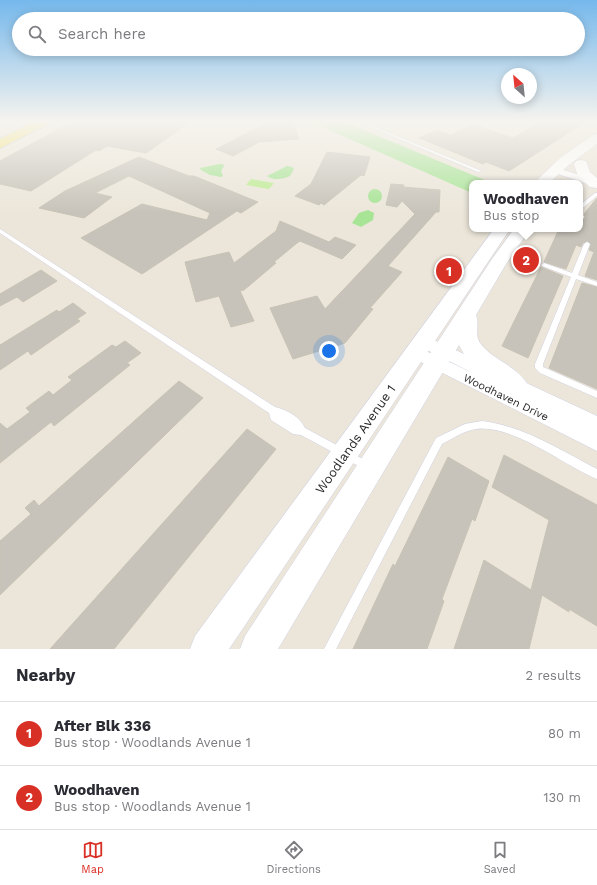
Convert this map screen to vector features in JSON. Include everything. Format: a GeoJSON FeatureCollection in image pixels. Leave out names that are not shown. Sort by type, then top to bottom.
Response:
{"type":"FeatureCollection","features":[{"type":"Feature","properties":{"kind":"main road"},"geometry":{"type":"LineString","coordinates":[[561,176],[565,161],[577,152]]}},
{"type":"Feature","properties":{"kind":"main road"},"geometry":{"type":"LineString","coordinates":[[550,180],[561,176],[597,152]]}},
{"type":"Feature","properties":{"kind":"main road"},"geometry":{"type":"LineString","coordinates":[[581,164],[583,174],[596,187]]}},
{"type":"Feature","properties":{"kind":"main road","name":"Woodlands Avenue 1"},"geometry":{"type":"LineString","coordinates":[[208,649],[358,461],[430,352],[500,232]]}},
{"type":"Feature","properties":{"kind":"main road","name":"Woodlands Avenue 1"},"geometry":{"type":"LineString","coordinates":[[430,352],[466,316],[498,263],[520,232]]}},
{"type":"Feature","properties":{"kind":"main road"},"geometry":{"type":"LineString","coordinates":[[466,316],[468,321],[466,337],[476,354],[518,387]]}},
{"type":"Feature","properties":{"kind":"main road","name":"Woodlands Avenue 1"},"geometry":{"type":"LineString","coordinates":[[258,649],[358,461]]}},
{"type":"Feature","properties":{"kind":"street"},"geometry":{"type":"LineString","coordinates":[[561,176],[574,180]]}},
{"type":"Feature","properties":{"kind":"street"},"geometry":{"type":"LineString","coordinates":[[583,183],[596,187]]}},
{"type":"Feature","properties":{"kind":"street","name":"Woodhaven Drive"},"geometry":{"type":"LineString","coordinates":[[430,352],[518,387],[597,425]]}},
{"type":"Feature","properties":{"kind":"street","name":"Woodhaven Drive"},"geometry":{"type":"LineString","coordinates":[[430,352],[597,442]]}},
{"type":"Feature","properties":{"kind":"lane"},"geometry":{"type":"LineString","coordinates":[[436,152],[480,170]]}},
{"type":"Feature","properties":{"kind":"lane"},"geometry":{"type":"LineString","coordinates":[[583,203],[596,187]]}},
{"type":"Feature","properties":{"kind":"lane"},"geometry":{"type":"LineString","coordinates":[[0,231],[273,411],[274,417],[296,431],[302,431],[358,461]]}},
{"type":"Feature","properties":{"kind":"lane"},"geometry":{"type":"LineString","coordinates":[[587,244],[538,364],[539,368],[543,371],[597,396]]}},
{"type":"Feature","properties":{"kind":"lane"},"geometry":{"type":"LineString","coordinates":[[544,265],[597,284]]}},
{"type":"Feature","properties":{"kind":"lane"},"geometry":{"type":"LineString","coordinates":[[330,649],[439,441],[459,430],[481,425],[499,427],[529,439],[597,474]]}},
{"type":"Feature","properties":{"kind":"green space"},"geometry":{"type":"Polygon","coordinates":[[[380,152],[417,152],[485,180],[469,180],[469,192],[380,152]]]}},
{"type":"Feature","properties":{"kind":"green space"},"geometry":{"type":"Polygon","coordinates":[[[223,164],[224,166],[221,171],[223,176],[221,177],[210,175],[200,168],[223,164]]]}},
{"type":"Feature","properties":{"kind":"green space"},"geometry":{"type":"Polygon","coordinates":[[[287,166],[294,169],[290,176],[273,179],[267,176],[287,166]]]}},
{"type":"Feature","properties":{"kind":"green space"},"geometry":{"type":"Polygon","coordinates":[[[251,179],[274,183],[269,189],[246,185],[251,179]]]}},
{"type":"Feature","properties":{"kind":"green space"},"geometry":{"type":"Polygon","coordinates":[[[372,189],[378,189],[382,193],[382,199],[378,203],[372,203],[368,199],[368,193],[372,189]]]}},
{"type":"Feature","properties":{"kind":"green space"},"geometry":{"type":"Polygon","coordinates":[[[368,210],[374,213],[373,220],[361,227],[352,223],[359,213],[368,210]]]}},
{"type":"Feature","properties":{"kind":"building"},"geometry":{"type":"Polygon","coordinates":[[[16,152],[92,152],[31,191],[0,184],[0,161],[16,152]]]}},
{"type":"Feature","properties":{"kind":"building"},"geometry":{"type":"Polygon","coordinates":[[[224,152],[240,152],[233,156],[224,152]]]}},
{"type":"Feature","properties":{"kind":"building"},"geometry":{"type":"Polygon","coordinates":[[[327,152],[370,157],[364,176],[361,175],[324,205],[321,203],[319,205],[295,196],[311,184],[327,152]]]}},
{"type":"Feature","properties":{"kind":"building"},"geometry":{"type":"Polygon","coordinates":[[[454,152],[538,152],[509,171],[486,162],[483,164],[454,152]]]}},
{"type":"Feature","properties":{"kind":"building"},"geometry":{"type":"Polygon","coordinates":[[[139,157],[189,176],[194,176],[258,202],[241,213],[237,211],[142,274],[81,238],[142,204],[207,220],[210,213],[129,176],[95,193],[112,197],[84,218],[39,208],[65,191],[139,157]]]}},
{"type":"Feature","properties":{"kind":"building"},"geometry":{"type":"Polygon","coordinates":[[[391,184],[404,185],[403,187],[440,190],[439,212],[436,212],[388,266],[402,272],[370,308],[373,309],[345,343],[293,359],[270,308],[317,296],[325,309],[415,214],[402,201],[397,207],[386,205],[391,184]]]}},
{"type":"Feature","properties":{"kind":"building"},"geometry":{"type":"Polygon","coordinates":[[[597,198],[597,280],[585,276],[594,252],[589,250],[591,244],[588,241],[583,243],[581,247],[576,245],[566,269],[544,262],[558,232],[583,232],[583,219],[585,219],[584,214],[597,198]]]}},
{"type":"Feature","properties":{"kind":"building"},"geometry":{"type":"Polygon","coordinates":[[[280,221],[329,242],[335,237],[356,245],[342,259],[300,241],[274,262],[276,263],[244,290],[240,291],[254,321],[231,327],[219,296],[196,302],[185,262],[229,252],[234,263],[276,231],[280,221]]]}},
{"type":"Feature","properties":{"kind":"building"},"geometry":{"type":"Polygon","coordinates":[[[541,267],[563,276],[528,358],[502,346],[541,267]]]}},
{"type":"Feature","properties":{"kind":"building"},"geometry":{"type":"Polygon","coordinates":[[[41,270],[57,281],[23,302],[17,297],[0,306],[0,294],[41,270]]]}},
{"type":"Feature","properties":{"kind":"building"},"geometry":{"type":"Polygon","coordinates":[[[582,283],[597,287],[597,389],[549,368],[582,283]]]}},
{"type":"Feature","properties":{"kind":"building"},"geometry":{"type":"Polygon","coordinates":[[[73,303],[86,313],[77,319],[80,321],[31,355],[28,351],[0,370],[0,345],[57,310],[59,312],[73,303]]]}},
{"type":"Feature","properties":{"kind":"building"},"geometry":{"type":"Polygon","coordinates":[[[125,341],[141,353],[127,363],[130,365],[54,426],[51,422],[0,463],[0,423],[7,429],[30,412],[26,408],[49,391],[53,395],[72,380],[68,377],[112,345],[116,347],[125,341]]]}},
{"type":"Feature","properties":{"kind":"building"},"geometry":{"type":"Polygon","coordinates":[[[179,381],[203,398],[0,595],[0,541],[31,514],[25,508],[34,500],[39,506],[179,381]]]}},
{"type":"Feature","properties":{"kind":"building"},"geometry":{"type":"Polygon","coordinates":[[[247,429],[276,449],[114,649],[50,649],[247,429]]]}},
{"type":"Feature","properties":{"kind":"building"},"geometry":{"type":"Polygon","coordinates":[[[504,455],[597,505],[597,626],[569,609],[569,612],[542,595],[529,649],[454,649],[484,560],[531,590],[549,520],[492,487],[504,455]]]}},
{"type":"Feature","properties":{"kind":"building"},"geometry":{"type":"Polygon","coordinates":[[[448,457],[489,481],[475,521],[472,519],[442,599],[444,601],[427,649],[353,649],[393,564],[395,566],[448,457]]]}},
{"type":"Feature","properties":{"kind":"place","name":"Woodhaven"},"geometry":{"type":"Point","coordinates":[526,260]}},
{"type":"Feature","properties":{"kind":"place","name":"After Blk 336"},"geometry":{"type":"Point","coordinates":[449,271]}}]}
